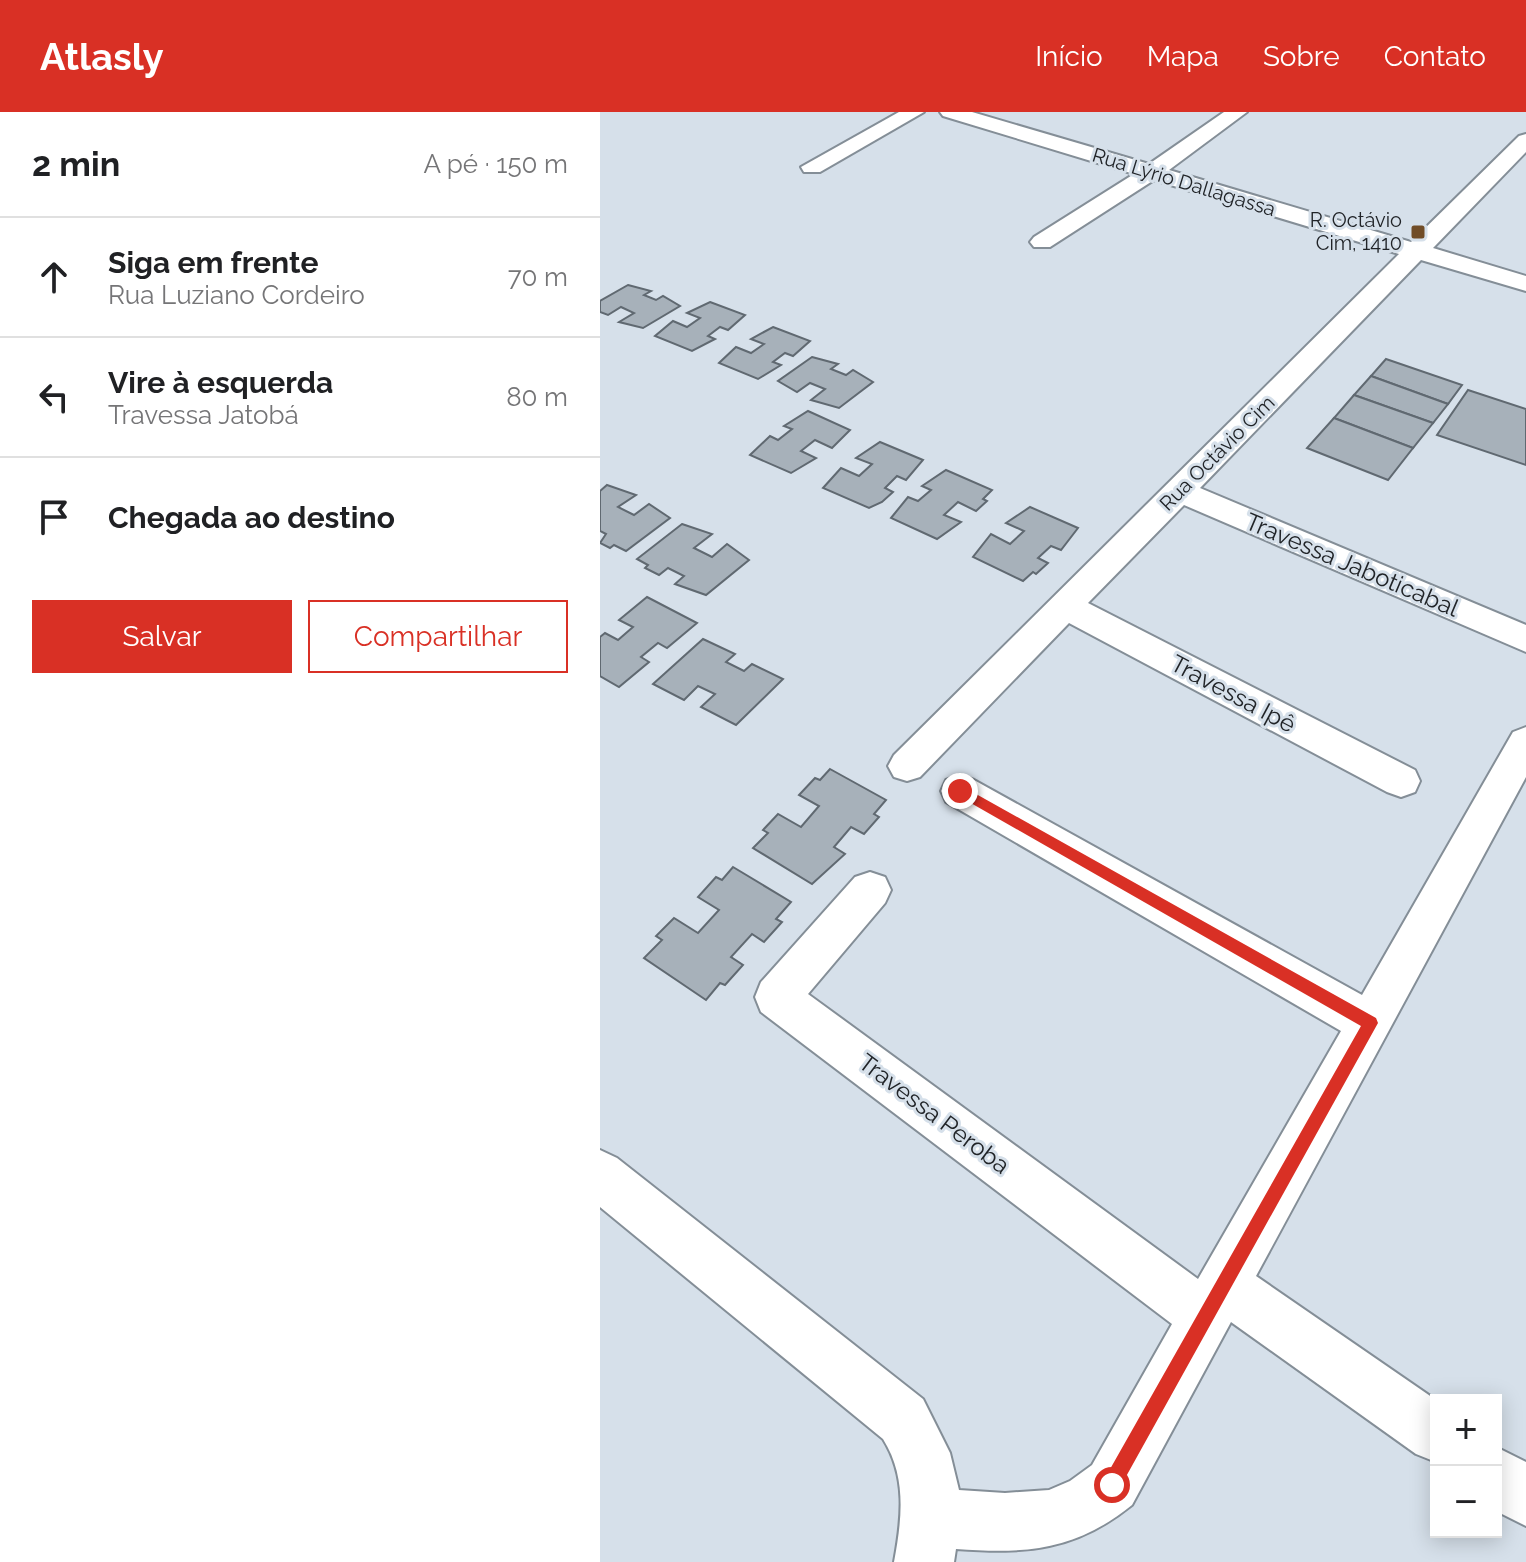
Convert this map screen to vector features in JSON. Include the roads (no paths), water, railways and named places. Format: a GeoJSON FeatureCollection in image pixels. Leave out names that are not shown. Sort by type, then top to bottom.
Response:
{"type":"FeatureCollection","features":[{"type":"Feature","properties":{"kind":"street"},"geometry":{"type":"LineString","coordinates":[[812,167],[914,112]]}},
{"type":"Feature","properties":{"kind":"street","name":"Rua Lýrio Dallagassa"},"geometry":{"type":"LineString","coordinates":[[950,112],[1526,284]]}},
{"type":"Feature","properties":{"kind":"street"},"geometry":{"type":"LineString","coordinates":[[1042,242],[1152,172],[1237,112]]}},
{"type":"Feature","properties":{"kind":"street","name":"Rua Octávio Cim"},"geometry":{"type":"LineString","coordinates":[[907,766],[1526,140]]}},
{"type":"Feature","properties":{"kind":"street","name":"Travessa Jaboticabal"},"geometry":{"type":"LineString","coordinates":[[1179,491],[1526,639]]}},
{"type":"Feature","properties":{"kind":"street","name":"Travessa Ipê"},"geometry":{"type":"LineString","coordinates":[[1065,606],[1401,781]]}},
{"type":"Feature","properties":{"kind":"street"},"geometry":{"type":"LineString","coordinates":[[600,1175],[903,1419],[918,1440],[929,1472],[928,1540],[1063,1518],[1091,1504],[1112,1485],[1526,742]]}},
{"type":"Feature","properties":{"kind":"street"},"geometry":{"type":"LineString","coordinates":[[960,791],[1370,1023]]}},
{"type":"Feature","properties":{"kind":"street","name":"Travessa Peroba"},"geometry":{"type":"LineString","coordinates":[[870,890],[777,997],[1215,1301]]}},
{"type":"Feature","properties":{"kind":"street"},"geometry":{"type":"LineString","coordinates":[[1215,1301],[1430,1430]]}},
{"type":"Feature","properties":{"kind":"street"},"geometry":{"type":"LineString","coordinates":[[1502,1480],[1526,1497]]}},
{"type":"Feature","properties":{"kind":"place","name":"R. Octávio Cim, 1410"},"geometry":{"type":"Point","coordinates":[1418,232]}}]}
